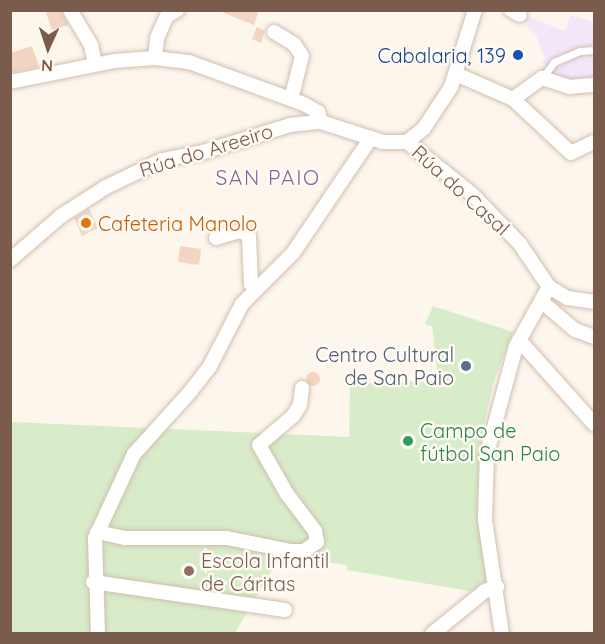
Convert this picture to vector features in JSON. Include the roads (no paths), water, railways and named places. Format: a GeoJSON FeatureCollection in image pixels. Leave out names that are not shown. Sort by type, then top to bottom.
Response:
{"type":"FeatureCollection","features":[{"type":"Feature","properties":{"kind":"street"},"geometry":{"type":"LineString","coordinates":[[70,10],[91,45],[95,64]]}},
{"type":"Feature","properties":{"kind":"street"},"geometry":{"type":"LineString","coordinates":[[155,58],[157,38],[167,16],[177,10]]}},
{"type":"Feature","properties":{"kind":"street"},"geometry":{"type":"LineString","coordinates":[[407,142],[436,113],[456,74],[475,10]]}},
{"type":"Feature","properties":{"kind":"street"},"geometry":{"type":"LineString","coordinates":[[274,32],[294,44],[302,56],[291,99]]}},
{"type":"Feature","properties":{"kind":"street"},"geometry":{"type":"LineString","coordinates":[[10,82],[95,64],[155,58],[205,66],[291,99],[318,112],[321,122]]}},
{"type":"Feature","properties":{"kind":"street"},"geometry":{"type":"LineString","coordinates":[[456,74],[513,99],[571,153],[594,142]]}},
{"type":"Feature","properties":{"kind":"street"},"geometry":{"type":"LineString","coordinates":[[513,99],[542,78],[568,87],[594,85]]}},
{"type":"Feature","properties":{"kind":"street","name":"Rúa do Casal"},"geometry":{"type":"LineString","coordinates":[[321,122],[383,142],[407,142],[473,195],[512,236],[549,287],[567,298],[594,302]]}},
{"type":"Feature","properties":{"kind":"street","name":"Rúa do Areeiro"},"geometry":{"type":"LineString","coordinates":[[10,260],[61,216],[141,168],[290,125],[321,122]]}},
{"type":"Feature","properties":{"kind":"street"},"geometry":{"type":"LineString","coordinates":[[98,633],[93,582],[98,532],[134,454],[210,366],[232,320],[256,288],[293,253],[371,138]]}},
{"type":"Feature","properties":{"kind":"street"},"geometry":{"type":"LineString","coordinates":[[216,238],[242,231],[249,236],[251,284],[256,288]]}},
{"type":"Feature","properties":{"kind":"street"},"geometry":{"type":"LineString","coordinates":[[506,632],[485,520],[487,453],[519,340],[549,287]]}},
{"type":"Feature","properties":{"kind":"street"},"geometry":{"type":"LineString","coordinates":[[541,301],[575,330],[594,337]]}},
{"type":"Feature","properties":{"kind":"street"},"geometry":{"type":"LineString","coordinates":[[519,340],[594,424]]}},
{"type":"Feature","properties":{"kind":"street"},"geometry":{"type":"LineString","coordinates":[[98,532],[125,537],[226,538],[290,551],[304,550],[317,542],[315,531],[287,495],[259,445],[293,416],[300,405],[302,388]]}},
{"type":"Feature","properties":{"kind":"street"},"geometry":{"type":"LineString","coordinates":[[93,582],[285,610]]}},
{"type":"Feature","properties":{"kind":"street"},"geometry":{"type":"LineString","coordinates":[[432,633],[485,591],[497,587]]}},
{"type":"Feature","properties":{"kind":"lane"},"geometry":{"type":"LineString","coordinates":[[542,78],[554,62],[580,51],[594,50]]}},
{"type":"Feature","properties":{"kind":"place","name":"Cabalaria, 139"},"geometry":{"type":"Point","coordinates":[518,55]}},
{"type":"Feature","properties":{"kind":"place","name":"Cafeteria Manolo"},"geometry":{"type":"Point","coordinates":[86,223]}},
{"type":"Feature","properties":{"kind":"place","name":"Centro Cultural de San Paio"},"geometry":{"type":"Point","coordinates":[466,366]}},
{"type":"Feature","properties":{"kind":"place","name":"Campo de fútbol San Paio"},"geometry":{"type":"Point","coordinates":[408,441]}},
{"type":"Feature","properties":{"kind":"place","name":"Escola Infantil de Cáritas"},"geometry":{"type":"Point","coordinates":[189,571]}},
{"type":"Feature","properties":{"kind":"district","name":"SAN PAIO"},"geometry":{"type":"Point","coordinates":[268,177]}}]}
